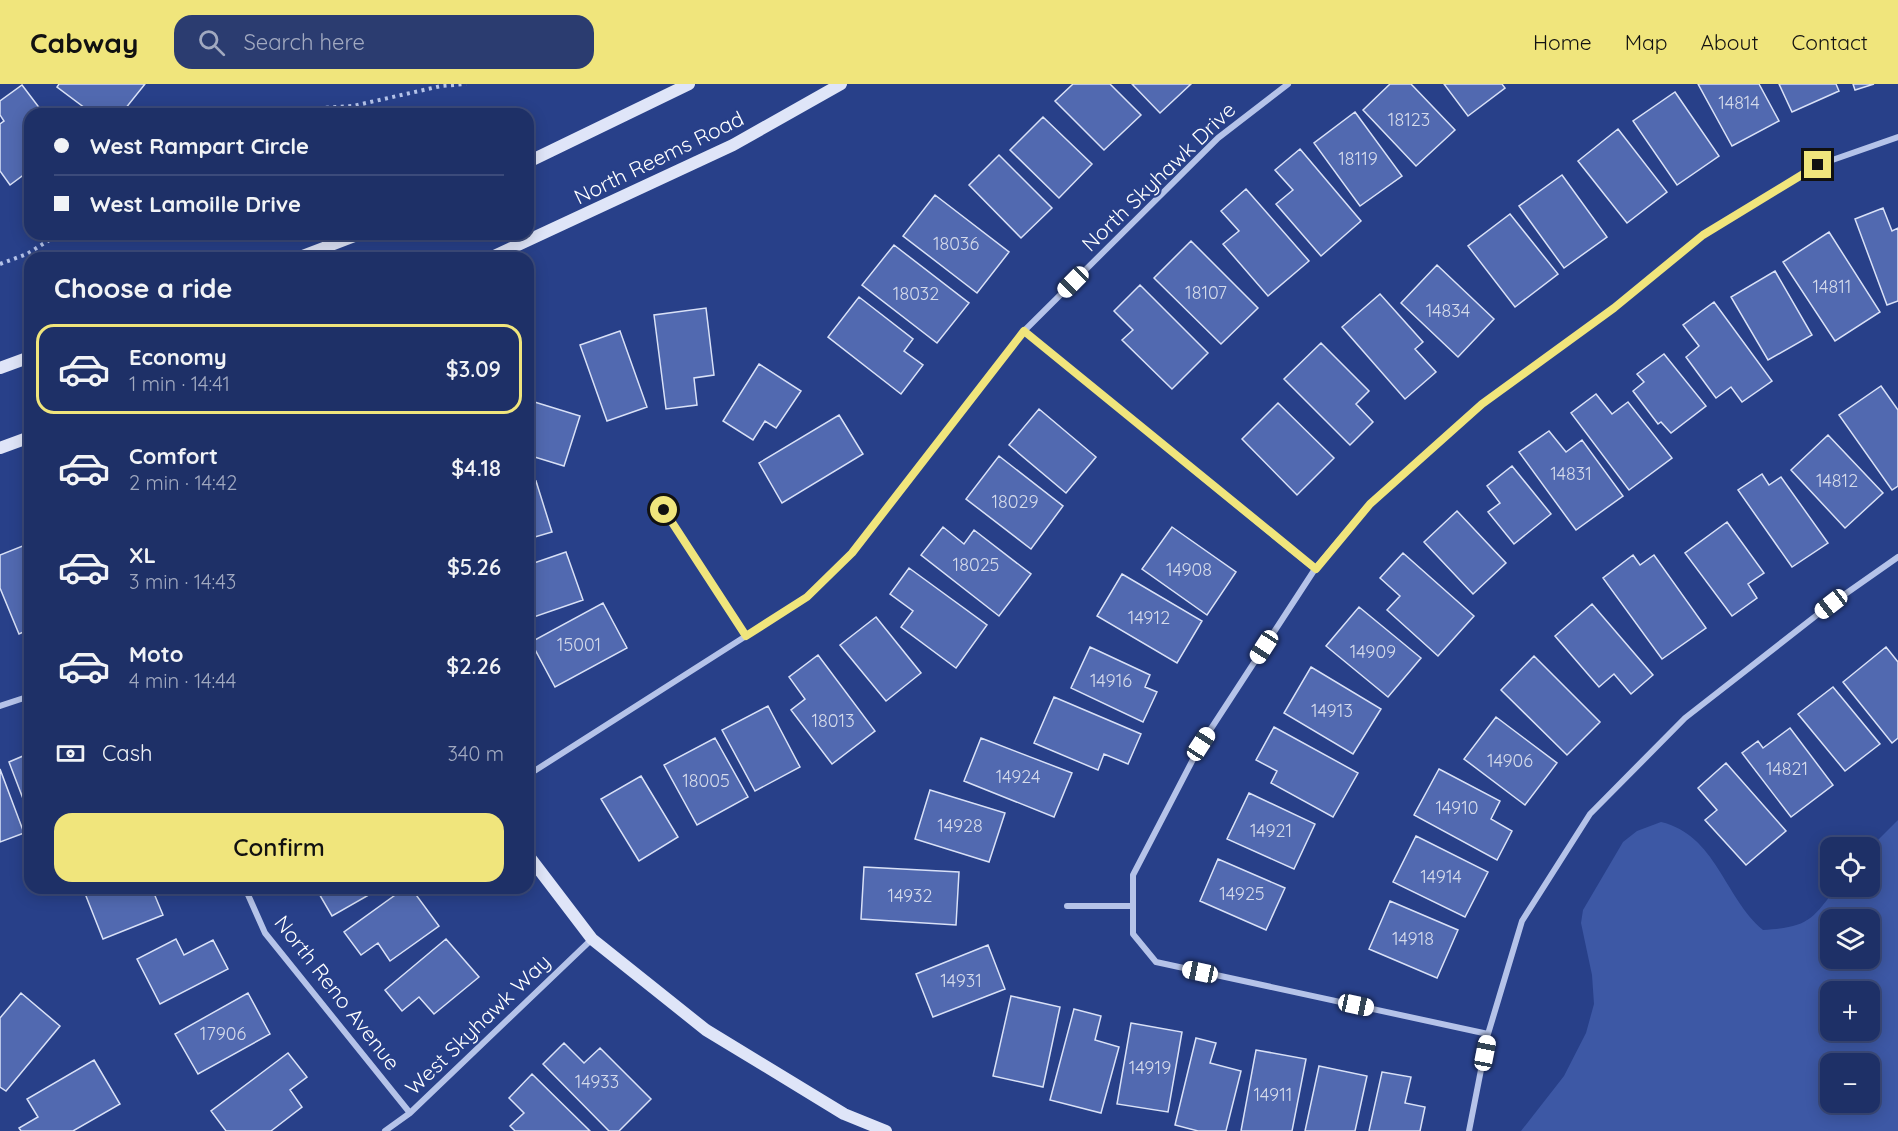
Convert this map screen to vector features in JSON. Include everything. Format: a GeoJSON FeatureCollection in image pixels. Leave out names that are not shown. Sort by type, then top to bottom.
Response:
{"type":"FeatureCollection","features":[{"type":"Feature","properties":{"kind":"main road"},"geometry":{"type":"LineString","coordinates":[[534,159],[688,84]]}},
{"type":"Feature","properties":{"kind":"main road","name":"North Reems Road"},"geometry":{"type":"LineString","coordinates":[[534,237],[732,145],[841,84]]}},
{"type":"Feature","properties":{"kind":"main road"},"geometry":{"type":"LineString","coordinates":[[313,252],[344,240]]}},
{"type":"Feature","properties":{"kind":"main road","name":"North Reems Road"},"geometry":{"type":"LineString","coordinates":[[503,252],[529,240]]}},
{"type":"Feature","properties":{"kind":"main road"},"geometry":{"type":"LineString","coordinates":[[0,368],[24,359]]}},
{"type":"Feature","properties":{"kind":"main road"},"geometry":{"type":"LineString","coordinates":[[0,448],[24,439]]}},
{"type":"Feature","properties":{"kind":"main road"},"geometry":{"type":"LineString","coordinates":[[534,863],[592,939],[706,1030],[844,1114],[886,1131]]}},
{"type":"Feature","properties":{"kind":"street","name":"North Skyhawk Drive"},"geometry":{"type":"LineString","coordinates":[[534,771],[807,597],[852,553],[1024,331],[1218,138],[1288,84]]}},
{"type":"Feature","properties":{"kind":"street"},"geometry":{"type":"LineString","coordinates":[[1488,1034],[1156,962],[1133,934],[1133,876],[1201,744],[1316,569],[1370,504],[1482,404],[1614,308],[1703,235],[1818,165],[1898,137]]}},
{"type":"Feature","properties":{"kind":"street"},"geometry":{"type":"LineString","coordinates":[[1024,331],[1316,569]]}},
{"type":"Feature","properties":{"kind":"street"},"geometry":{"type":"LineString","coordinates":[[664,510],[746,636]]}},
{"type":"Feature","properties":{"kind":"street"},"geometry":{"type":"LineString","coordinates":[[1469,1131],[1488,1034],[1522,921],[1590,814],[1685,718],[1831,604],[1898,557]]}},
{"type":"Feature","properties":{"kind":"street"},"geometry":{"type":"LineString","coordinates":[[0,706],[24,698]]}},
{"type":"Feature","properties":{"kind":"street","name":"North Reno Avenue"},"geometry":{"type":"LineString","coordinates":[[248,894],[265,933],[410,1113]]}},
{"type":"Feature","properties":{"kind":"street"},"geometry":{"type":"LineString","coordinates":[[1067,906],[1133,906]]}},
{"type":"Feature","properties":{"kind":"street","name":"West Skyhawk Way"},"geometry":{"type":"LineString","coordinates":[[385,1131],[410,1113],[592,939]]}},
{"type":"Feature","properties":{"kind":"path"},"geometry":{"type":"LineString","coordinates":[[320,108],[353,106],[441,86],[466,84]]}},
{"type":"Feature","properties":{"kind":"path"},"geometry":{"type":"LineString","coordinates":[[30,252],[49,240]]}},
{"type":"Feature","properties":{"kind":"path"},"geometry":{"type":"LineString","coordinates":[[0,264],[24,255]]}},
{"type":"Feature","properties":{"kind":"shaded area"},"geometry":{"type":"Polygon","coordinates":[[[1898,820],[1898,1131],[1521,1131],[1564,1076],[1586,1033],[1594,1004],[1592,975],[1581,923],[1583,910],[1623,842],[1637,831],[1661,822],[1680,829],[1695,840],[1718,868],[1738,901],[1763,930],[1799,924],[1821,908],[1829,897],[1880,897],[1880,838],[1898,820]]]}},
{"type":"Feature","properties":{"kind":"building"},"geometry":{"type":"Polygon","coordinates":[[[59,84],[145,84],[126,108],[85,108],[57,87],[59,84]]]}},
{"type":"Feature","properties":{"kind":"building"},"geometry":{"type":"Polygon","coordinates":[[[1073,84],[1110,84],[1141,115],[1104,150],[1055,101],[1073,84]]]}},
{"type":"Feature","properties":{"kind":"building"},"geometry":{"type":"Polygon","coordinates":[[[1132,84],[1191,84],[1160,113],[1132,84]]]}},
{"type":"Feature","properties":{"kind":"building"},"geometry":{"type":"Polygon","coordinates":[[[1390,84],[1411,84],[1455,130],[1416,166],[1363,110],[1390,84]]]}},
{"type":"Feature","properties":{"kind":"building"},"geometry":{"type":"Polygon","coordinates":[[[1444,84],[1502,84],[1505,88],[1468,116],[1444,84]]]}},
{"type":"Feature","properties":{"kind":"building"},"geometry":{"type":"Polygon","coordinates":[[[1698,84],[1759,84],[1779,121],[1732,146],[1698,84]]]}},
{"type":"Feature","properties":{"kind":"building"},"geometry":{"type":"Polygon","coordinates":[[[1779,84],[1836,84],[1839,91],[1792,112],[1779,84]]]}},
{"type":"Feature","properties":{"kind":"building"},"geometry":{"type":"Polygon","coordinates":[[[1853,84],[1874,84],[1855,90],[1853,84]]]}},
{"type":"Feature","properties":{"kind":"building"},"geometry":{"type":"Polygon","coordinates":[[[22,85],[39,108],[24,108],[24,174],[10,185],[0,171],[0,124],[4,121],[0,115],[0,101],[22,85]]]}},
{"type":"Feature","properties":{"kind":"building"},"geometry":{"type":"Polygon","coordinates":[[[1675,92],[1719,156],[1677,185],[1633,121],[1675,92]]]}},
{"type":"Feature","properties":{"kind":"building"},"geometry":{"type":"Polygon","coordinates":[[[1355,112],[1402,176],[1360,206],[1314,143],[1355,112]]]}},
{"type":"Feature","properties":{"kind":"building"},"geometry":{"type":"Polygon","coordinates":[[[1043,117],[1092,164],[1059,198],[1010,150],[1043,117]]]}},
{"type":"Feature","properties":{"kind":"building"},"geometry":{"type":"Polygon","coordinates":[[[1618,129],[1667,192],[1627,223],[1578,161],[1618,129]]]}},
{"type":"Feature","properties":{"kind":"building"},"geometry":{"type":"Polygon","coordinates":[[[1300,149],[1361,221],[1321,256],[1276,204],[1293,190],[1275,170],[1300,149]]]}},
{"type":"Feature","properties":{"kind":"building"},"geometry":{"type":"Polygon","coordinates":[[[999,155],[1052,208],[1021,238],[969,185],[999,155]]]}},
{"type":"Feature","properties":{"kind":"building"},"geometry":{"type":"Polygon","coordinates":[[[1562,175],[1607,237],[1564,268],[1519,206],[1562,175]]]}},
{"type":"Feature","properties":{"kind":"building"},"geometry":{"type":"Polygon","coordinates":[[[1246,189],[1309,261],[1268,296],[1223,244],[1239,231],[1221,211],[1246,189]]]}},
{"type":"Feature","properties":{"kind":"building"},"geometry":{"type":"Polygon","coordinates":[[[935,195],[1009,252],[977,293],[903,236],[935,195]]]}},
{"type":"Feature","properties":{"kind":"building"},"geometry":{"type":"Polygon","coordinates":[[[1883,208],[1892,231],[1898,228],[1898,301],[1887,305],[1855,219],[1883,208]]]}},
{"type":"Feature","properties":{"kind":"building"},"geometry":{"type":"Polygon","coordinates":[[[1510,214],[1558,274],[1515,307],[1468,246],[1510,214]]]}},
{"type":"Feature","properties":{"kind":"building"},"geometry":{"type":"Polygon","coordinates":[[[1829,232],[1880,312],[1835,341],[1783,262],[1829,232]]]}},
{"type":"Feature","properties":{"kind":"building"},"geometry":{"type":"Polygon","coordinates":[[[1191,241],[1258,308],[1221,344],[1154,278],[1191,241]]]}},
{"type":"Feature","properties":{"kind":"building"},"geometry":{"type":"Polygon","coordinates":[[[894,245],[969,303],[937,343],[862,285],[894,245]]]}},
{"type":"Feature","properties":{"kind":"building"},"geometry":{"type":"Polygon","coordinates":[[[1437,265],[1494,319],[1458,357],[1401,303],[1437,265]]]}},
{"type":"Feature","properties":{"kind":"building"},"geometry":{"type":"Polygon","coordinates":[[[1775,271],[1812,335],[1768,360],[1731,297],[1775,271]]]}},
{"type":"Feature","properties":{"kind":"building"},"geometry":{"type":"Polygon","coordinates":[[[1140,285],[1208,353],[1172,389],[1122,340],[1133,330],[1114,311],[1140,285]]]}},
{"type":"Feature","properties":{"kind":"building"},"geometry":{"type":"Polygon","coordinates":[[[1380,294],[1423,342],[1415,349],[1436,372],[1405,399],[1342,327],[1380,294]]]}},
{"type":"Feature","properties":{"kind":"building"},"geometry":{"type":"Polygon","coordinates":[[[859,297],[913,339],[904,351],[923,365],[901,394],[828,337],[859,297]]]}},
{"type":"Feature","properties":{"kind":"building"},"geometry":{"type":"Polygon","coordinates":[[[1714,302],[1772,381],[1742,402],[1731,387],[1716,398],[1686,357],[1699,346],[1683,325],[1714,302]]]}},
{"type":"Feature","properties":{"kind":"building"},"geometry":{"type":"Polygon","coordinates":[[[706,308],[714,375],[694,378],[697,405],[666,409],[654,315],[706,308]]]}},
{"type":"Feature","properties":{"kind":"building"},"geometry":{"type":"Polygon","coordinates":[[[620,331],[647,407],[607,421],[580,345],[620,331]]]}},
{"type":"Feature","properties":{"kind":"building"},"geometry":{"type":"Polygon","coordinates":[[[1321,343],[1369,391],[1356,404],[1373,422],[1350,445],[1284,379],[1321,343]]]}},
{"type":"Feature","properties":{"kind":"building"},"geometry":{"type":"Polygon","coordinates":[[[1664,354],[1706,406],[1671,433],[1661,422],[1658,424],[1633,391],[1644,382],[1637,374],[1664,354]]]}},
{"type":"Feature","properties":{"kind":"building"},"geometry":{"type":"Polygon","coordinates":[[[759,364],[801,391],[776,428],[765,421],[753,440],[723,421],[759,364]]]}},
{"type":"Feature","properties":{"kind":"building"},"geometry":{"type":"Polygon","coordinates":[[[1881,386],[1898,410],[1898,486],[1892,490],[1839,415],[1881,386]]]}},
{"type":"Feature","properties":{"kind":"building"},"geometry":{"type":"Polygon","coordinates":[[[1596,394],[1612,414],[1628,402],[1672,458],[1629,490],[1571,413],[1596,394]]]}},
{"type":"Feature","properties":{"kind":"building"},"geometry":{"type":"Polygon","coordinates":[[[534,402],[580,416],[564,466],[534,457],[534,402]]]}},
{"type":"Feature","properties":{"kind":"building"},"geometry":{"type":"Polygon","coordinates":[[[1278,403],[1334,458],[1297,495],[1242,439],[1278,403]]]}},
{"type":"Feature","properties":{"kind":"building"},"geometry":{"type":"Polygon","coordinates":[[[1039,409],[1096,457],[1066,493],[1009,445],[1039,409]]]}},
{"type":"Feature","properties":{"kind":"building"},"geometry":{"type":"Polygon","coordinates":[[[839,415],[863,454],[782,503],[759,463],[839,415]]]}},
{"type":"Feature","properties":{"kind":"building"},"geometry":{"type":"Polygon","coordinates":[[[1549,431],[1566,452],[1582,440],[1623,496],[1576,530],[1519,452],[1549,431]]]}},
{"type":"Feature","properties":{"kind":"building"},"geometry":{"type":"Polygon","coordinates":[[[1828,435],[1883,493],[1845,528],[1791,470],[1828,435]]]}},
{"type":"Feature","properties":{"kind":"building"},"geometry":{"type":"Polygon","coordinates":[[[999,456],[1063,506],[1031,549],[966,499],[999,456]]]}},
{"type":"Feature","properties":{"kind":"building"},"geometry":{"type":"Polygon","coordinates":[[[1512,466],[1551,514],[1514,544],[1488,512],[1500,503],[1487,486],[1512,466]]]}},
{"type":"Feature","properties":{"kind":"building"},"geometry":{"type":"Polygon","coordinates":[[[1762,474],[1769,485],[1781,477],[1828,543],[1792,567],[1738,490],[1762,474]]]}},
{"type":"Feature","properties":{"kind":"building"},"geometry":{"type":"Polygon","coordinates":[[[536,481],[552,532],[534,537],[534,482],[536,481]]]}},
{"type":"Feature","properties":{"kind":"building"},"geometry":{"type":"Polygon","coordinates":[[[1457,511],[1506,563],[1473,594],[1424,542],[1457,511]]]}},
{"type":"Feature","properties":{"kind":"building"},"geometry":{"type":"Polygon","coordinates":[[[1727,522],[1764,573],[1748,584],[1757,598],[1732,616],[1685,553],[1727,522]]]}},
{"type":"Feature","properties":{"kind":"building"},"geometry":{"type":"Polygon","coordinates":[[[943,527],[964,544],[974,530],[1031,574],[999,616],[921,555],[943,527]]]}},
{"type":"Feature","properties":{"kind":"building"},"geometry":{"type":"Polygon","coordinates":[[[1172,527],[1236,572],[1207,615],[1142,569],[1172,527]]]}},
{"type":"Feature","properties":{"kind":"building"},"geometry":{"type":"Polygon","coordinates":[[[24,545],[24,632],[19,634],[0,588],[0,555],[24,545]]]}},
{"type":"Feature","properties":{"kind":"building"},"geometry":{"type":"Polygon","coordinates":[[[566,552],[583,600],[534,617],[534,563],[566,552]]]}},
{"type":"Feature","properties":{"kind":"building"},"geometry":{"type":"Polygon","coordinates":[[[1403,553],[1474,616],[1438,656],[1387,610],[1400,596],[1380,578],[1403,553]]]}},
{"type":"Feature","properties":{"kind":"building"},"geometry":{"type":"Polygon","coordinates":[[[1633,555],[1640,565],[1654,555],[1706,628],[1662,659],[1603,578],[1633,555]]]}},
{"type":"Feature","properties":{"kind":"building"},"geometry":{"type":"Polygon","coordinates":[[[909,568],[987,625],[956,668],[901,627],[913,611],[890,594],[909,568]]]}},
{"type":"Feature","properties":{"kind":"building"},"geometry":{"type":"Polygon","coordinates":[[[1122,574],[1202,621],[1177,663],[1097,616],[1122,574]]]}},
{"type":"Feature","properties":{"kind":"building"},"geometry":{"type":"Polygon","coordinates":[[[603,603],[627,648],[555,687],[534,648],[534,640],[603,603]]]}},
{"type":"Feature","properties":{"kind":"building"},"geometry":{"type":"Polygon","coordinates":[[[1592,604],[1653,675],[1631,694],[1614,674],[1599,687],[1555,636],[1592,604]]]}},
{"type":"Feature","properties":{"kind":"building"},"geometry":{"type":"Polygon","coordinates":[[[1359,607],[1421,658],[1388,697],[1326,646],[1359,607]]]}},
{"type":"Feature","properties":{"kind":"building"},"geometry":{"type":"Polygon","coordinates":[[[876,617],[921,673],[886,701],[840,645],[876,617]]]}},
{"type":"Feature","properties":{"kind":"building"},"geometry":{"type":"Polygon","coordinates":[[[1090,647],[1150,675],[1145,687],[1157,692],[1143,722],[1071,688],[1090,647]]]}},
{"type":"Feature","properties":{"kind":"building"},"geometry":{"type":"Polygon","coordinates":[[[1886,647],[1898,662],[1898,738],[1892,743],[1843,682],[1886,647]]]}},
{"type":"Feature","properties":{"kind":"building"},"geometry":{"type":"Polygon","coordinates":[[[818,655],[875,731],[832,764],[791,710],[805,699],[789,677],[818,655]]]}},
{"type":"Feature","properties":{"kind":"building"},"geometry":{"type":"Polygon","coordinates":[[[1534,656],[1600,722],[1567,755],[1501,690],[1534,656]]]}},
{"type":"Feature","properties":{"kind":"building"},"geometry":{"type":"Polygon","coordinates":[[[1311,667],[1381,709],[1353,754],[1284,713],[1311,667]]]}},
{"type":"Feature","properties":{"kind":"building"},"geometry":{"type":"Polygon","coordinates":[[[1833,687],[1880,744],[1845,771],[1798,714],[1833,687]]]}},
{"type":"Feature","properties":{"kind":"building"},"geometry":{"type":"Polygon","coordinates":[[[1054,697],[1141,734],[1128,764],[1104,754],[1098,770],[1034,743],[1054,697]]]}},
{"type":"Feature","properties":{"kind":"building"},"geometry":{"type":"Polygon","coordinates":[[[768,706],[800,767],[755,791],[722,730],[768,706]]]}},
{"type":"Feature","properties":{"kind":"building"},"geometry":{"type":"Polygon","coordinates":[[[1496,717],[1557,763],[1525,805],[1464,759],[1496,717]]]}},
{"type":"Feature","properties":{"kind":"building"},"geometry":{"type":"Polygon","coordinates":[[[1274,727],[1358,773],[1333,817],[1271,783],[1277,771],[1256,760],[1274,727]]]}},
{"type":"Feature","properties":{"kind":"building"},"geometry":{"type":"Polygon","coordinates":[[[1790,728],[1833,785],[1791,817],[1742,753],[1758,741],[1763,748],[1790,728]]]}},
{"type":"Feature","properties":{"kind":"building"},"geometry":{"type":"Polygon","coordinates":[[[715,738],[748,797],[697,825],[664,765],[715,738]]]}},
{"type":"Feature","properties":{"kind":"building"},"geometry":{"type":"Polygon","coordinates":[[[981,738],[1072,773],[1054,817],[964,781],[981,738]]]}},
{"type":"Feature","properties":{"kind":"building"},"geometry":{"type":"Polygon","coordinates":[[[24,756],[24,801],[9,762],[24,756]]]}},
{"type":"Feature","properties":{"kind":"building"},"geometry":{"type":"Polygon","coordinates":[[[1726,763],[1786,831],[1746,865],[1705,820],[1717,810],[1698,788],[1726,763]]]}},
{"type":"Feature","properties":{"kind":"building"},"geometry":{"type":"Polygon","coordinates":[[[0,769],[24,833],[0,842],[0,769]]]}},
{"type":"Feature","properties":{"kind":"building"},"geometry":{"type":"Polygon","coordinates":[[[1439,769],[1500,801],[1491,819],[1512,831],[1497,860],[1414,815],[1439,769]]]}},
{"type":"Feature","properties":{"kind":"building"},"geometry":{"type":"Polygon","coordinates":[[[641,776],[678,837],[639,861],[601,799],[641,776]]]}},
{"type":"Feature","properties":{"kind":"building"},"geometry":{"type":"Polygon","coordinates":[[[930,790],[1005,813],[989,862],[915,839],[930,790]]]}},
{"type":"Feature","properties":{"kind":"building"},"geometry":{"type":"Polygon","coordinates":[[[1249,793],[1315,824],[1294,869],[1227,839],[1249,793]]]}},
{"type":"Feature","properties":{"kind":"building"},"geometry":{"type":"Polygon","coordinates":[[[1416,836],[1488,872],[1465,917],[1393,882],[1416,836]]]}},
{"type":"Feature","properties":{"kind":"building"},"geometry":{"type":"Polygon","coordinates":[[[1218,859],[1285,888],[1266,930],[1200,901],[1218,859]]]}},
{"type":"Feature","properties":{"kind":"building"},"geometry":{"type":"Polygon","coordinates":[[[864,867],[959,872],[956,925],[861,919],[864,867]]]}},
{"type":"Feature","properties":{"kind":"building"},"geometry":{"type":"Polygon","coordinates":[[[85,894],[154,894],[163,915],[103,939],[85,894]]]}},
{"type":"Feature","properties":{"kind":"building"},"geometry":{"type":"Polygon","coordinates":[[[319,894],[370,894],[332,916],[319,894]]]}},
{"type":"Feature","properties":{"kind":"building"},"geometry":{"type":"Polygon","coordinates":[[[397,894],[415,894],[439,926],[390,961],[378,943],[361,955],[344,932],[397,894]]]}},
{"type":"Feature","properties":{"kind":"building"},"geometry":{"type":"Polygon","coordinates":[[[1390,901],[1458,930],[1437,978],[1369,949],[1390,901]]]}},
{"type":"Feature","properties":{"kind":"building"},"geometry":{"type":"Polygon","coordinates":[[[176,939],[184,955],[213,940],[228,969],[160,1004],[137,959],[176,939]]]}},
{"type":"Feature","properties":{"kind":"building"},"geometry":{"type":"Polygon","coordinates":[[[446,939],[479,977],[434,1014],[419,997],[402,1011],[385,990],[446,939]]]}},
{"type":"Feature","properties":{"kind":"building"},"geometry":{"type":"Polygon","coordinates":[[[988,945],[1005,989],[933,1017],[916,974],[988,945]]]}},
{"type":"Feature","properties":{"kind":"building"},"geometry":{"type":"Polygon","coordinates":[[[21,993],[60,1026],[6,1091],[0,1087],[0,1018],[21,993]]]}},
{"type":"Feature","properties":{"kind":"building"},"geometry":{"type":"Polygon","coordinates":[[[248,993],[270,1034],[198,1074],[175,1034],[248,993]]]}},
{"type":"Feature","properties":{"kind":"building"},"geometry":{"type":"Polygon","coordinates":[[[1011,996],[1060,1007],[1043,1087],[993,1076],[1011,996]]]}},
{"type":"Feature","properties":{"kind":"building"},"geometry":{"type":"Polygon","coordinates":[[[1074,1009],[1101,1016],[1095,1040],[1119,1047],[1101,1113],[1050,1100],[1074,1009]]]}},
{"type":"Feature","properties":{"kind":"building"},"geometry":{"type":"Polygon","coordinates":[[[1131,1023],[1182,1032],[1168,1112],[1117,1104],[1131,1023]]]}},
{"type":"Feature","properties":{"kind":"building"},"geometry":{"type":"Polygon","coordinates":[[[1196,1038],[1216,1043],[1210,1063],[1241,1071],[1226,1131],[1198,1131],[1175,1125],[1196,1038]]]}},
{"type":"Feature","properties":{"kind":"building"},"geometry":{"type":"Polygon","coordinates":[[[564,1043],[584,1063],[600,1048],[651,1099],[619,1131],[609,1131],[543,1064],[564,1043]]]}},
{"type":"Feature","properties":{"kind":"building"},"geometry":{"type":"Polygon","coordinates":[[[1256,1050],[1306,1059],[1292,1131],[1241,1131],[1256,1050]]]}},
{"type":"Feature","properties":{"kind":"building"},"geometry":{"type":"Polygon","coordinates":[[[288,1053],[307,1077],[290,1090],[302,1107],[271,1131],[226,1131],[211,1111],[288,1053]]]}},
{"type":"Feature","properties":{"kind":"building"},"geometry":{"type":"Polygon","coordinates":[[[94,1060],[120,1104],[73,1131],[21,1131],[19,1128],[38,1117],[27,1099],[94,1060]]]}},
{"type":"Feature","properties":{"kind":"building"},"geometry":{"type":"Polygon","coordinates":[[[1319,1066],[1367,1076],[1355,1131],[1305,1131],[1319,1066]]]}},
{"type":"Feature","properties":{"kind":"building"},"geometry":{"type":"Polygon","coordinates":[[[1382,1072],[1411,1077],[1405,1103],[1425,1107],[1420,1131],[1369,1131],[1382,1072]]]}},
{"type":"Feature","properties":{"kind":"building"},"geometry":{"type":"Polygon","coordinates":[[[532,1074],[590,1131],[515,1131],[510,1126],[524,1113],[509,1098],[532,1074]]]}},
{"type":"Feature","properties":{"kind":"route"},"geometry":{"type":"LineString","coordinates":[[664,510],[746,636],[807,597],[852,553],[1024,331],[1316,569],[1370,504],[1482,404],[1614,308],[1703,235],[1818,165]]}}]}
